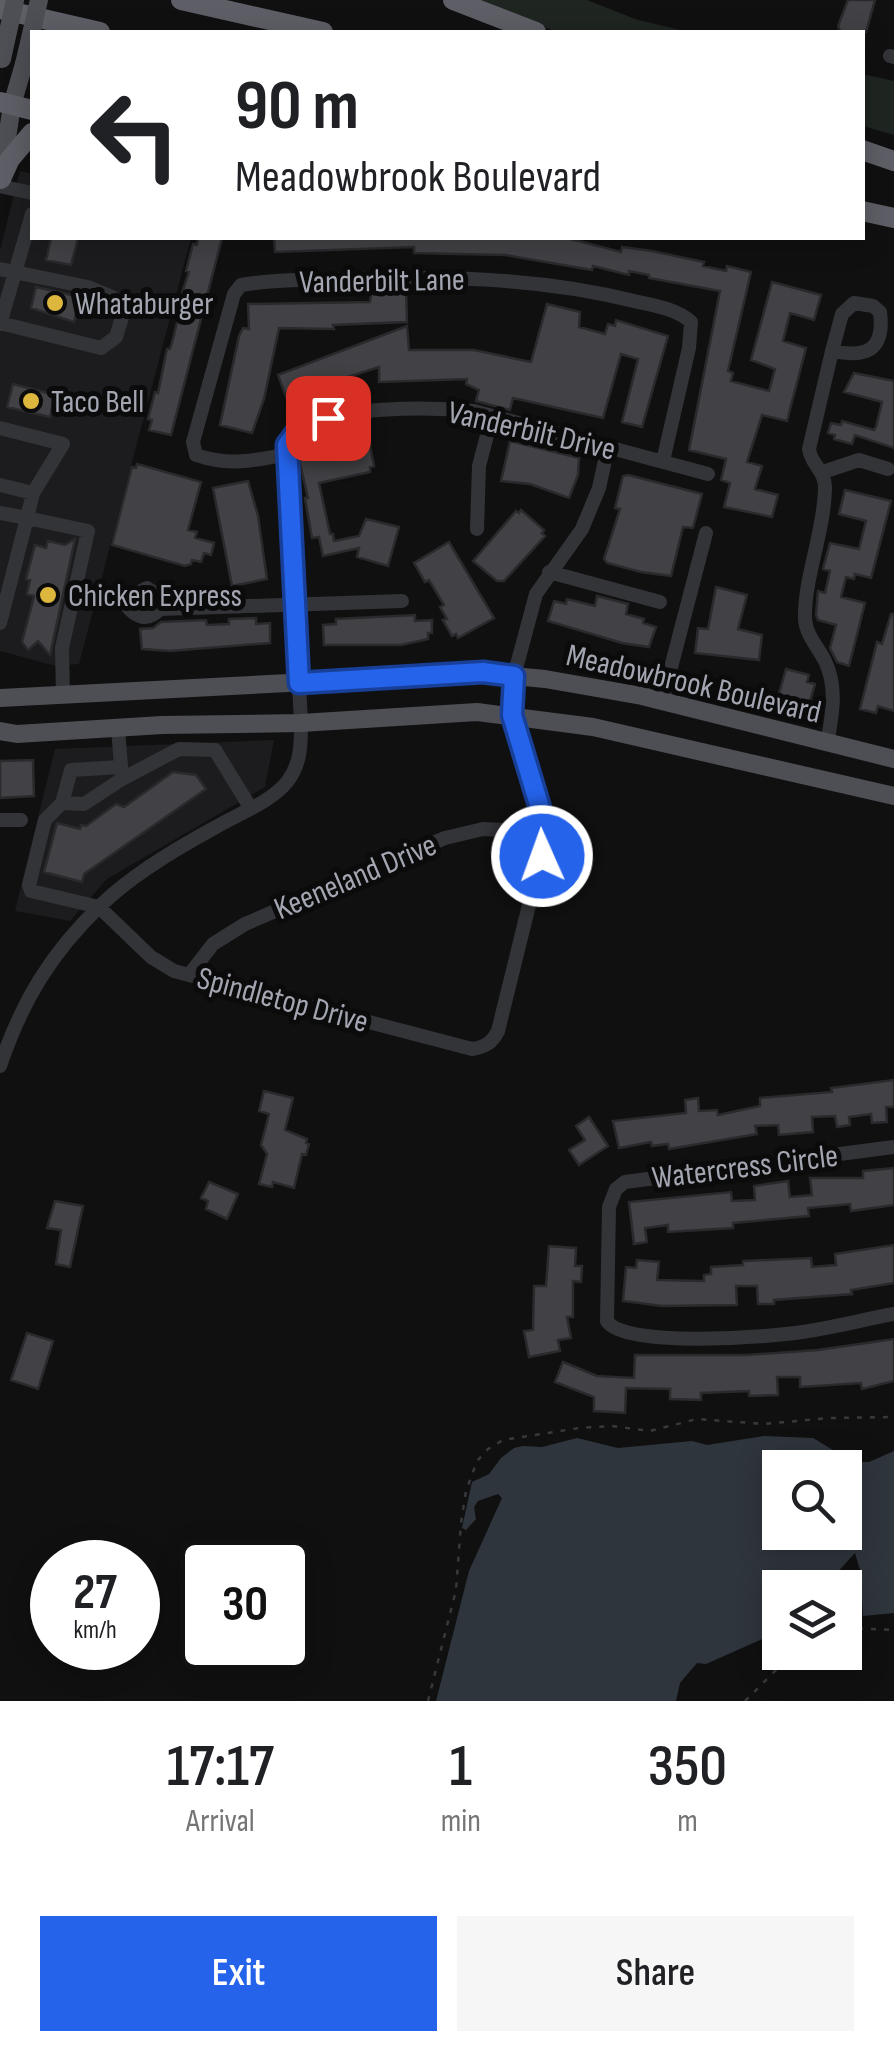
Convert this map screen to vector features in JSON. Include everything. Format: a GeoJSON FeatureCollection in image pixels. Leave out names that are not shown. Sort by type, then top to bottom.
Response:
{"type":"FeatureCollection","features":[{"type":"Feature","properties":{"kind":"highway"},"geometry":{"type":"LineString","coordinates":[[182,0],[314,30]]}},
{"type":"Feature","properties":{"kind":"highway"},"geometry":{"type":"LineString","coordinates":[[453,0],[531,30]]}},
{"type":"Feature","properties":{"kind":"highway"},"geometry":{"type":"LineString","coordinates":[[0,9],[91,30]]}},
{"type":"Feature","properties":{"kind":"highway"},"geometry":{"type":"LineString","coordinates":[[1,184],[10,159],[30,135]]}},
{"type":"Feature","properties":{"kind":"highway"},"geometry":{"type":"LineString","coordinates":[[865,151],[894,165]]}},
{"type":"Feature","properties":{"kind":"highway"},"geometry":{"type":"LineString","coordinates":[[865,161],[894,165]]}},
{"type":"Feature","properties":{"kind":"highway"},"geometry":{"type":"LineString","coordinates":[[865,212],[894,221]]}},
{"type":"Feature","properties":{"kind":"highway"},"geometry":{"type":"LineString","coordinates":[[865,220],[894,221]]}},
{"type":"Feature","properties":{"kind":"main road"},"geometry":{"type":"LineString","coordinates":[[1,62],[15,0]]}},
{"type":"Feature","properties":{"kind":"main road"},"geometry":{"type":"LineString","coordinates":[[31,30],[38,0]]}},
{"type":"Feature","properties":{"kind":"main road"},"geometry":{"type":"LineString","coordinates":[[1,184],[30,37]]}},
{"type":"Feature","properties":{"kind":"main road","name":"Meadowbrook Boulevard"},"geometry":{"type":"LineString","coordinates":[[0,698],[483,672],[662,702],[894,759]]}},
{"type":"Feature","properties":{"kind":"main road"},"geometry":{"type":"LineString","coordinates":[[512,715],[514,676]]}},
{"type":"Feature","properties":{"kind":"main road","name":"Meadowbrook Boulevard"},"geometry":{"type":"LineString","coordinates":[[6,733],[301,724],[477,712],[593,727],[894,796]]}},
{"type":"Feature","properties":{"kind":"street"},"geometry":{"type":"LineString","coordinates":[[1,184],[30,193]]}},
{"type":"Feature","properties":{"kind":"street"},"geometry":{"type":"LineString","coordinates":[[8,270],[112,296],[124,314],[116,337],[101,348],[0,324],[8,270],[30,219]]}},
{"type":"Feature","properties":{"kind":"street","name":"Vanderbilt Lane"},"geometry":{"type":"LineString","coordinates":[[193,451],[234,294],[241,285],[359,278],[521,280],[588,289],[658,307],[691,322],[689,348],[662,461]]}},
{"type":"Feature","properties":{"kind":"street"},"geometry":{"type":"LineString","coordinates":[[827,744],[834,704],[830,679],[826,664],[806,630],[805,615],[820,544],[826,487],[823,472],[810,459],[808,449],[832,351]]}},
{"type":"Feature","properties":{"kind":"street","name":"Vanderbilt Drive"},"geometry":{"type":"LineString","coordinates":[[193,451],[217,462],[278,456],[298,430],[328,418],[416,408],[474,411],[708,474]]}},
{"type":"Feature","properties":{"kind":"street"},"geometry":{"type":"LineString","coordinates":[[476,530],[478,466],[492,416]]}},
{"type":"Feature","properties":{"kind":"street"},"geometry":{"type":"LineString","coordinates":[[0,428],[63,444],[33,493],[0,623]]}},
{"type":"Feature","properties":{"kind":"street"},"geometry":{"type":"LineString","coordinates":[[0,1066],[14,1024],[40,976],[99,907],[155,866],[285,785],[298,764],[301,724],[287,445]]}},
{"type":"Feature","properties":{"kind":"street"},"geometry":{"type":"LineString","coordinates":[[514,676],[536,594],[582,529],[600,488],[608,447]]}},
{"type":"Feature","properties":{"kind":"street"},"geometry":{"type":"LineString","coordinates":[[823,472],[859,460],[888,469]]}},
{"type":"Feature","properties":{"kind":"street"},"geometry":{"type":"LineString","coordinates":[[0,485],[33,493]]}},
{"type":"Feature","properties":{"kind":"street"},"geometry":{"type":"LineString","coordinates":[[0,513],[88,531],[62,648],[63,695]]}},
{"type":"Feature","properties":{"kind":"street"},"geometry":{"type":"LineString","coordinates":[[662,702],[706,533]]}},
{"type":"Feature","properties":{"kind":"street"},"geometry":{"type":"LineString","coordinates":[[549,572],[660,602]]}},
{"type":"Feature","properties":{"kind":"street"},"geometry":{"type":"LineString","coordinates":[[160,609],[402,601]]}},
{"type":"Feature","properties":{"kind":"street"},"geometry":{"type":"LineString","coordinates":[[512,715],[534,782],[544,832]]}},
{"type":"Feature","properties":{"kind":"street"},"geometry":{"type":"LineString","coordinates":[[118,728],[121,773]]}},
{"type":"Feature","properties":{"kind":"street"},"geometry":{"type":"LineString","coordinates":[[62,803],[80,806],[121,773],[179,749],[215,750],[250,808]]}},
{"type":"Feature","properties":{"kind":"street"},"geometry":{"type":"LineString","coordinates":[[99,907],[28,889],[45,820],[62,803],[71,770],[121,773]]}},
{"type":"Feature","properties":{"kind":"street"},"geometry":{"type":"LineString","coordinates":[[0,820],[20,820]]}},
{"type":"Feature","properties":{"kind":"street","name":"Keeneland Drive"},"geometry":{"type":"LineString","coordinates":[[189,974],[214,944],[245,924],[446,838],[483,829],[544,832]]}},
{"type":"Feature","properties":{"kind":"street","name":"Spindletop Drive"},"geometry":{"type":"LineString","coordinates":[[99,907],[151,957],[174,971],[472,1049],[488,1045],[498,1032],[542,856],[544,832]]}},
{"type":"Feature","properties":{"kind":"street","name":"Watercress Circle"},"geometry":{"type":"LineString","coordinates":[[894,1148],[625,1182],[616,1189],[609,1207],[608,1325],[628,1334],[717,1339],[798,1333],[894,1314]]}},
{"type":"Feature","properties":{"kind":"path"},"geometry":{"type":"LineString","coordinates":[[428,1701],[456,1590],[466,1492],[477,1462],[488,1449],[503,1440],[579,1428],[612,1426],[650,1431],[697,1418],[764,1424],[894,1418]]}},
{"type":"Feature","properties":{"kind":"path"},"geometry":{"type":"LineString","coordinates":[[862,1629],[894,1630]]}},
{"type":"Feature","properties":{"kind":"path"},"geometry":{"type":"LineString","coordinates":[[745,1701],[776,1670]]}},
{"type":"Feature","properties":{"kind":"shaded area"},"geometry":{"type":"Polygon","coordinates":[[[477,0],[587,0],[638,20],[680,30],[552,30],[477,0]]]}},
{"type":"Feature","properties":{"kind":"shaded area"},"geometry":{"type":"Polygon","coordinates":[[[865,75],[894,81],[894,135],[865,127],[865,75]]]}},
{"type":"Feature","properties":{"kind":"shaded area"},"geometry":{"type":"Polygon","coordinates":[[[20,171],[30,174],[30,240],[190,240],[79,664],[56,666],[0,651],[0,250],[20,171]]]}},
{"type":"Feature","properties":{"kind":"shaded area"},"geometry":{"type":"Polygon","coordinates":[[[274,740],[265,787],[107,879],[70,921],[15,911],[55,749],[274,740]]]}},
{"type":"Feature","properties":{"kind":"shaded area"},"geometry":{"type":"Polygon","coordinates":[[[764,1436],[813,1438],[833,1450],[762,1450],[762,1550],[862,1550],[862,1462],[894,1451],[894,1613],[863,1616],[862,1570],[855,1553],[840,1570],[762,1570],[762,1639],[706,1664],[697,1663],[680,1683],[676,1701],[436,1701],[469,1571],[502,1498],[498,1494],[478,1501],[474,1507],[476,1519],[466,1530],[462,1528],[472,1482],[489,1474],[514,1448],[523,1446],[542,1447],[577,1438],[618,1448],[692,1441],[707,1445],[764,1436]]]}},
{"type":"Feature","properties":{"kind":"building"},"geometry":{"type":"Polygon","coordinates":[[[848,0],[875,0],[866,32],[840,30],[848,0]]]}},
{"type":"Feature","properties":{"kind":"building"},"geometry":{"type":"Polygon","coordinates":[[[51,240],[77,240],[71,265],[46,260],[51,240]]]}},
{"type":"Feature","properties":{"kind":"building"},"geometry":{"type":"Polygon","coordinates":[[[198,240],[221,240],[171,435],[149,430],[152,420],[148,419],[173,339],[178,318],[174,317],[189,272],[186,271],[193,244],[197,245],[198,240]]]}},
{"type":"Feature","properties":{"kind":"building"},"geometry":{"type":"Polygon","coordinates":[[[274,240],[575,240],[621,252],[622,247],[652,251],[726,271],[727,266],[751,272],[728,371],[733,373],[731,381],[769,391],[775,369],[751,360],[772,282],[821,295],[814,320],[790,313],[783,341],[806,348],[787,421],[762,415],[747,462],[762,466],[755,489],[778,495],[772,517],[724,507],[730,483],[721,480],[726,459],[689,450],[720,291],[629,271],[629,275],[593,266],[592,270],[505,255],[414,253],[414,247],[275,252],[274,240]]]}},
{"type":"Feature","properties":{"kind":"building","name":"Whataburger"},"geometry":{"type":"Polygon","coordinates":[[[36,287],[80,297],[74,322],[31,308],[36,287]]]}},
{"type":"Feature","properties":{"kind":"building"},"geometry":{"type":"Polygon","coordinates":[[[406,288],[407,322],[333,325],[334,329],[279,328],[264,399],[252,433],[220,425],[239,336],[243,328],[249,329],[248,304],[370,302],[372,289],[406,288]]]}},
{"type":"Feature","properties":{"kind":"building"},"geometry":{"type":"Polygon","coordinates":[[[547,304],[580,312],[579,327],[605,334],[608,324],[615,326],[616,320],[668,336],[642,427],[622,422],[638,359],[621,354],[603,418],[513,398],[510,410],[476,401],[479,390],[466,384],[467,379],[379,382],[379,367],[329,383],[331,386],[288,402],[278,375],[407,326],[409,350],[474,350],[531,362],[547,304]]]}},
{"type":"Feature","properties":{"kind":"building"},"geometry":{"type":"Polygon","coordinates":[[[854,373],[894,381],[894,448],[855,435],[852,444],[828,433],[831,423],[841,425],[842,421],[874,430],[876,427],[882,402],[844,392],[854,373]]]}},
{"type":"Feature","properties":{"kind":"building","name":"Taco Bell"},"geometry":{"type":"Polygon","coordinates":[[[13,384],[55,395],[50,417],[7,407],[13,384]]]}},
{"type":"Feature","properties":{"kind":"building"},"geometry":{"type":"Polygon","coordinates":[[[349,437],[350,444],[369,440],[374,466],[370,472],[319,483],[330,534],[334,541],[359,536],[366,519],[399,527],[388,566],[357,557],[359,548],[323,556],[319,537],[312,538],[298,455],[302,449],[349,437]]]}},
{"type":"Feature","properties":{"kind":"building"},"geometry":{"type":"Polygon","coordinates":[[[510,441],[579,458],[578,475],[569,498],[530,484],[501,481],[510,441]]]}},
{"type":"Feature","properties":{"kind":"building"},"geometry":{"type":"Polygon","coordinates":[[[137,464],[201,482],[188,530],[197,532],[195,538],[214,543],[211,555],[204,553],[201,562],[192,560],[185,566],[112,545],[132,467],[137,464]]]}},
{"type":"Feature","properties":{"kind":"building"},"geometry":{"type":"Polygon","coordinates":[[[623,476],[702,494],[693,528],[683,527],[671,576],[641,572],[604,559],[620,509],[615,508],[623,476]]]}},
{"type":"Feature","properties":{"kind":"building"},"geometry":{"type":"Polygon","coordinates":[[[248,481],[258,516],[267,579],[232,586],[213,488],[248,481]]]}},
{"type":"Feature","properties":{"kind":"building"},"geometry":{"type":"Polygon","coordinates":[[[845,490],[891,501],[871,578],[855,574],[854,579],[846,577],[841,597],[865,603],[849,666],[837,662],[830,648],[836,625],[818,620],[816,615],[818,591],[825,593],[830,571],[823,569],[830,543],[859,549],[866,521],[839,514],[845,490]]]}},
{"type":"Feature","properties":{"kind":"building"},"geometry":{"type":"Polygon","coordinates":[[[521,510],[544,530],[545,536],[504,581],[497,581],[473,561],[521,510]]]}},
{"type":"Feature","properties":{"kind":"building","name":"Chicken Express"},"geometry":{"type":"Polygon","coordinates":[[[75,539],[50,655],[38,641],[28,650],[22,642],[34,596],[27,594],[30,580],[26,579],[35,545],[46,548],[48,541],[65,545],[75,539]]]}},
{"type":"Feature","properties":{"kind":"building"},"geometry":{"type":"Polygon","coordinates":[[[449,542],[494,618],[458,638],[456,634],[452,636],[443,620],[447,619],[440,607],[444,605],[414,563],[449,542]]]}},
{"type":"Feature","properties":{"kind":"building"},"geometry":{"type":"Polygon","coordinates":[[[716,587],[747,595],[738,629],[762,635],[759,660],[695,653],[698,628],[708,629],[716,587]]]}},
{"type":"Feature","properties":{"kind":"building"},"geometry":{"type":"Polygon","coordinates":[[[597,596],[628,604],[626,614],[656,627],[649,647],[548,621],[554,601],[566,604],[567,599],[595,606],[597,596]]]}},
{"type":"Feature","properties":{"kind":"building"},"geometry":{"type":"Polygon","coordinates":[[[891,614],[894,711],[878,706],[876,713],[860,709],[877,642],[882,644],[891,614]]]}},
{"type":"Feature","properties":{"kind":"building"},"geometry":{"type":"Polygon","coordinates":[[[415,615],[415,621],[432,620],[428,639],[401,645],[324,645],[323,625],[336,624],[336,619],[415,615]]]}},
{"type":"Feature","properties":{"kind":"building"},"geometry":{"type":"Polygon","coordinates":[[[256,618],[256,624],[270,623],[270,643],[170,651],[142,649],[140,629],[153,628],[161,622],[206,620],[207,625],[256,618]]]}},
{"type":"Feature","properties":{"kind":"building"},"geometry":{"type":"Polygon","coordinates":[[[786,669],[809,675],[807,682],[815,684],[808,708],[778,697],[786,669]]]}},
{"type":"Feature","properties":{"kind":"building"},"geometry":{"type":"Polygon","coordinates":[[[33,760],[34,796],[0,798],[0,761],[33,760]]]}},
{"type":"Feature","properties":{"kind":"building"},"geometry":{"type":"Polygon","coordinates":[[[173,772],[196,775],[206,789],[84,874],[82,882],[44,872],[57,823],[80,829],[116,804],[124,807],[173,772]]]}},
{"type":"Feature","properties":{"kind":"building"},"geometry":{"type":"Polygon","coordinates":[[[894,1080],[894,1107],[886,1107],[887,1122],[872,1123],[871,1114],[849,1117],[850,1125],[837,1127],[835,1116],[812,1117],[813,1132],[779,1135],[778,1125],[755,1126],[757,1134],[669,1149],[668,1144],[652,1146],[651,1142],[619,1148],[613,1121],[686,1113],[685,1100],[698,1098],[699,1111],[717,1110],[718,1115],[760,1106],[760,1098],[832,1092],[831,1088],[894,1080]]]}},
{"type":"Feature","properties":{"kind":"building"},"geometry":{"type":"Polygon","coordinates":[[[264,1091],[293,1098],[285,1130],[307,1139],[309,1144],[306,1155],[302,1154],[294,1188],[273,1182],[272,1187],[259,1184],[267,1154],[261,1145],[269,1114],[259,1111],[264,1091]]]}},
{"type":"Feature","properties":{"kind":"building"},"geometry":{"type":"Polygon","coordinates":[[[589,1117],[608,1146],[579,1165],[569,1150],[585,1140],[576,1126],[589,1117]]]}},
{"type":"Feature","properties":{"kind":"building"},"geometry":{"type":"Polygon","coordinates":[[[894,1168],[894,1205],[851,1211],[850,1204],[808,1208],[809,1216],[733,1223],[733,1228],[668,1232],[668,1225],[645,1228],[647,1242],[634,1244],[629,1202],[731,1192],[732,1201],[755,1200],[754,1186],[788,1181],[790,1197],[812,1195],[810,1178],[863,1178],[863,1171],[894,1168]]]}},
{"type":"Feature","properties":{"kind":"building"},"geometry":{"type":"Polygon","coordinates":[[[209,1182],[238,1194],[227,1219],[206,1209],[208,1201],[201,1198],[209,1182]]]}},
{"type":"Feature","properties":{"kind":"building"},"geometry":{"type":"Polygon","coordinates":[[[55,1201],[83,1206],[70,1267],[56,1264],[61,1230],[47,1228],[55,1201]]]}},
{"type":"Feature","properties":{"kind":"building"},"geometry":{"type":"Polygon","coordinates":[[[894,1245],[894,1283],[851,1290],[852,1294],[758,1304],[757,1286],[736,1286],[737,1305],[662,1306],[623,1301],[626,1267],[636,1268],[637,1260],[659,1262],[657,1280],[704,1281],[704,1275],[711,1274],[711,1267],[743,1265],[743,1261],[811,1258],[812,1267],[836,1265],[835,1254],[894,1245]]]}},
{"type":"Feature","properties":{"kind":"building"},"geometry":{"type":"Polygon","coordinates":[[[549,1246],[576,1248],[575,1266],[582,1266],[581,1282],[573,1281],[573,1317],[567,1317],[571,1338],[558,1340],[560,1351],[529,1357],[524,1331],[533,1330],[534,1286],[546,1286],[549,1246]]]}},
{"type":"Feature","properties":{"kind":"building"},"geometry":{"type":"Polygon","coordinates":[[[27,1333],[53,1341],[38,1389],[11,1380],[27,1333]]]}},
{"type":"Feature","properties":{"kind":"building"},"geometry":{"type":"Polygon","coordinates":[[[894,1339],[894,1381],[862,1389],[861,1383],[800,1387],[800,1377],[777,1377],[778,1395],[749,1396],[749,1391],[701,1393],[701,1400],[670,1399],[670,1389],[626,1388],[625,1413],[594,1411],[594,1397],[555,1382],[563,1362],[597,1376],[634,1378],[635,1355],[747,1355],[894,1339]]]}},
{"type":"Feature","properties":{"kind":"place","name":"Whataburger"},"geometry":{"type":"Point","coordinates":[55,303]}},
{"type":"Feature","properties":{"kind":"place","name":"Taco Bell"},"geometry":{"type":"Point","coordinates":[31,401]}},
{"type":"Feature","properties":{"kind":"place","name":"Chicken Express"},"geometry":{"type":"Point","coordinates":[48,595]}},
{"type":"Feature","properties":{"kind":"route"},"geometry":{"type":"LineString","coordinates":[[328,418],[298,430],[287,445],[299,683],[483,672],[514,676],[512,715],[540,808],[542,856]]}}]}
